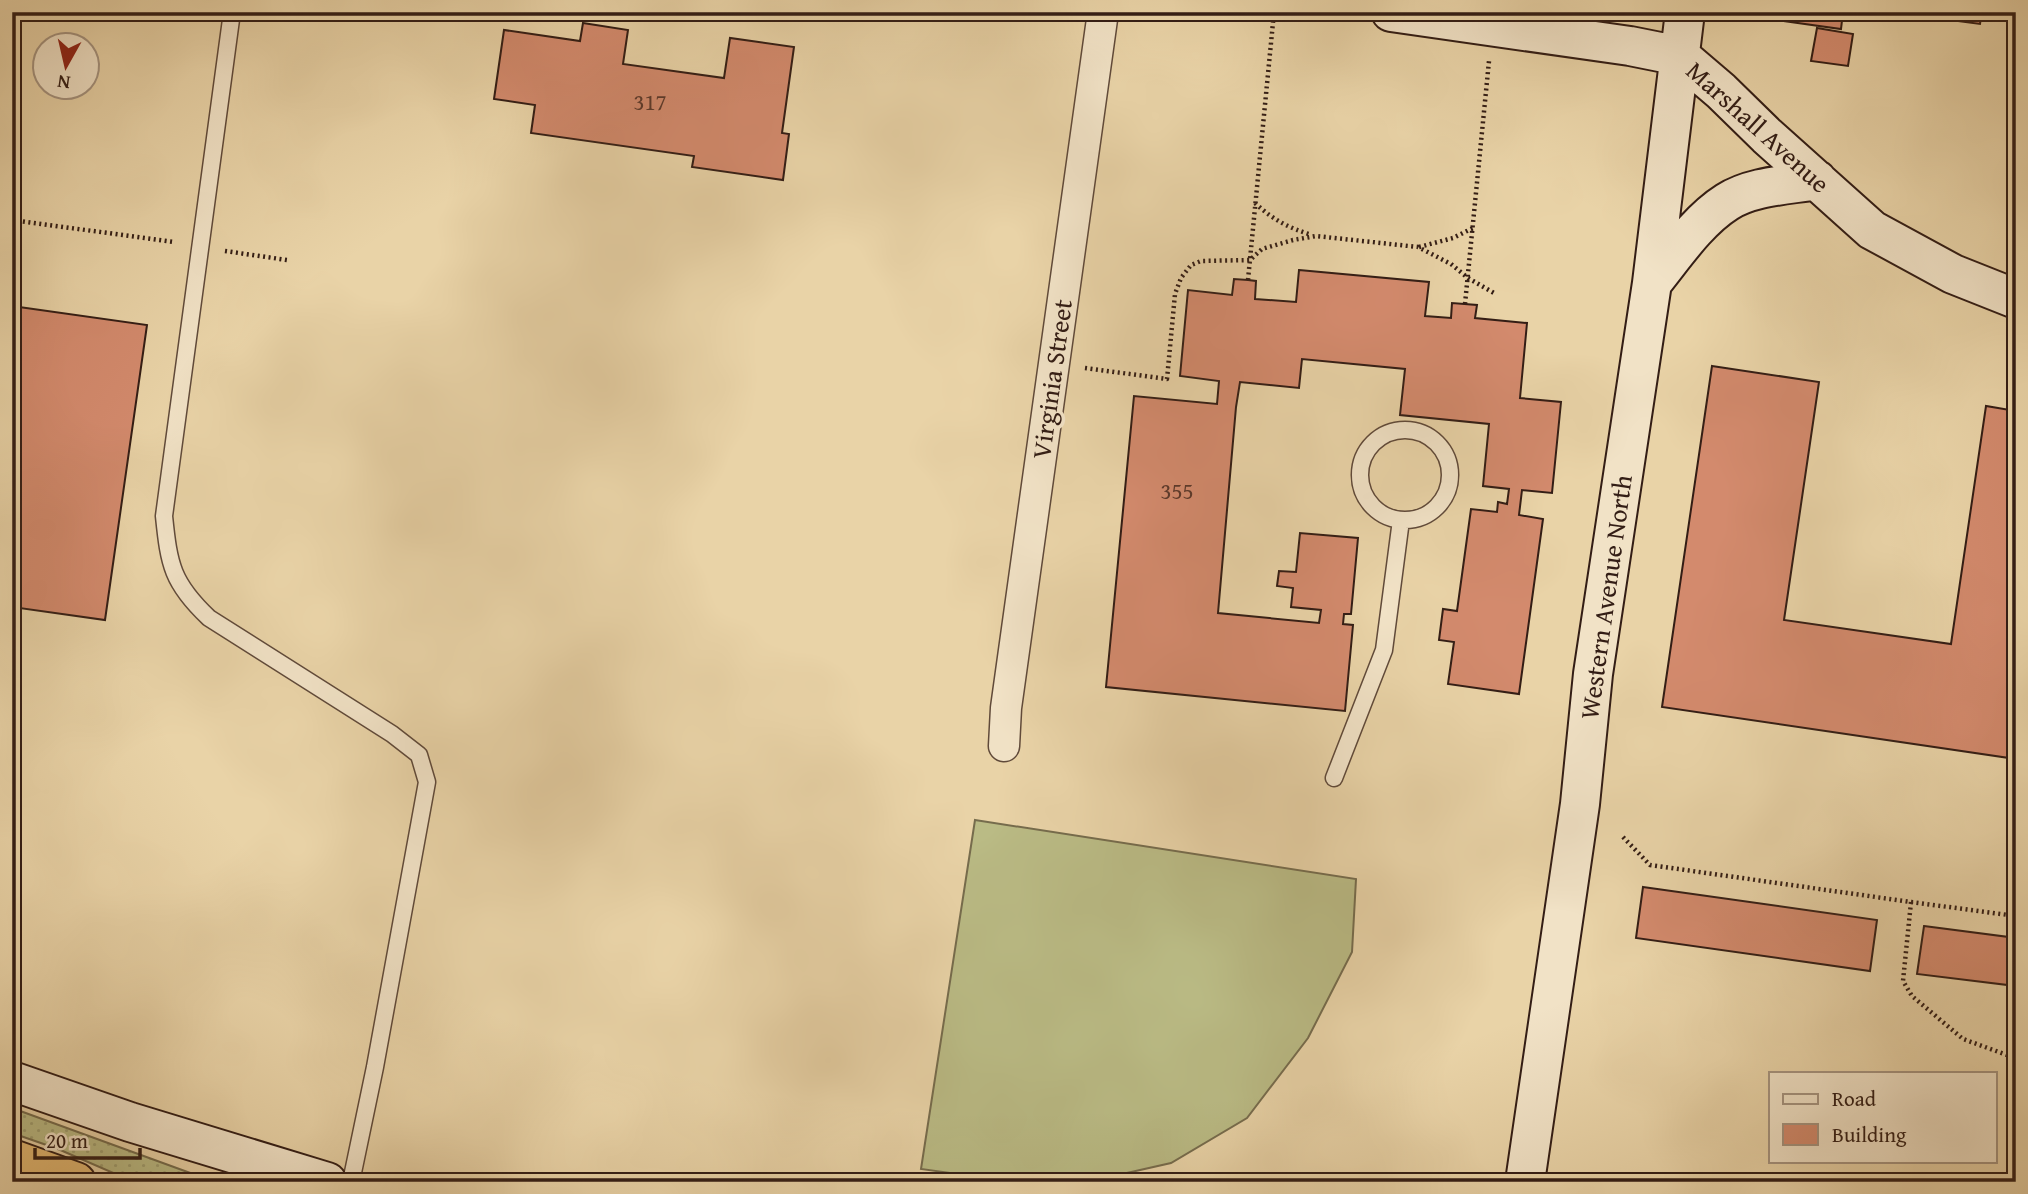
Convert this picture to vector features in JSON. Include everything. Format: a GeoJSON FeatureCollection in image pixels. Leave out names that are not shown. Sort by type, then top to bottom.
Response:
{"type":"FeatureCollection","features":[{"type":"Feature","properties":{"kind":"highway"},"geometry":{"type":"LineString","coordinates":[[12,1158],[76,1182]]}},
{"type":"Feature","properties":{"kind":"street","name":"Virginia Street"},"geometry":{"type":"LineString","coordinates":[[1004,746],[1006,708],[1103,12]]}},
{"type":"Feature","properties":{"kind":"street","name":"Marshall Avenue"},"geometry":{"type":"LineString","coordinates":[[1391,12],[1630,46],[1680,56],[1872,230],[1953,274],[2016,299]]}},
{"type":"Feature","properties":{"kind":"street","name":"Western Avenue North"},"geometry":{"type":"LineString","coordinates":[[1525,1182],[1580,804],[1593,674],[1652,283],[1685,12]]}},
{"type":"Feature","properties":{"kind":"street"},"geometry":{"type":"LineString","coordinates":[[1652,283],[1700,224],[1728,201],[1757,190],[1817,180]]}},
{"type":"Feature","properties":{"kind":"street"},"geometry":{"type":"LineString","coordinates":[[12,1081],[130,1122],[327,1182]]}},
{"type":"Feature","properties":{"kind":"lane"},"geometry":{"type":"LineString","coordinates":[[232,12],[164,516],[173,573],[190,600],[209,618],[392,734],[419,755],[426,782],[375,1068],[351,1182]]}},
{"type":"Feature","properties":{"kind":"lane"},"geometry":{"type":"LineString","coordinates":[[1404,429],[1433,439],[1443,450],[1449,463],[1450,477],[1447,492],[1440,504],[1416,519],[1401,520],[1386,517],[1374,508],[1364,496],[1359,481],[1360,466],[1366,452],[1376,440],[1389,432],[1404,429]]}},
{"type":"Feature","properties":{"kind":"lane"},"geometry":{"type":"LineString","coordinates":[[1334,778],[1384,650],[1401,520]]}},
{"type":"Feature","properties":{"kind":"path"},"geometry":{"type":"LineString","coordinates":[[1248,280],[1275,12]]}},
{"type":"Feature","properties":{"kind":"path"},"geometry":{"type":"LineString","coordinates":[[1465,304],[1493,27]]}},
{"type":"Feature","properties":{"kind":"path"},"geometry":{"type":"LineString","coordinates":[[1255,203],[1278,222],[1316,236],[1418,247],[1453,238],[1473,228]]}},
{"type":"Feature","properties":{"kind":"path"},"geometry":{"type":"LineString","coordinates":[[12,220],[181,243]]}},
{"type":"Feature","properties":{"kind":"path"},"geometry":{"type":"LineString","coordinates":[[1054,364],[1167,379],[1175,294],[1181,278],[1191,265],[1201,261],[1250,260],[1262,249],[1316,236]]}},
{"type":"Feature","properties":{"kind":"path"},"geometry":{"type":"LineString","coordinates":[[1418,247],[1451,264],[1468,278],[1494,293]]}},
{"type":"Feature","properties":{"kind":"path"},"geometry":{"type":"LineString","coordinates":[[221,250],[287,260]]}},
{"type":"Feature","properties":{"kind":"path"},"geometry":{"type":"LineString","coordinates":[[1623,837],[1650,865],[2016,916]]}},
{"type":"Feature","properties":{"kind":"path"},"geometry":{"type":"LineString","coordinates":[[1911,902],[1903,981],[1912,996],[1963,1039],[2007,1055],[2016,1054]]}},
{"type":"Feature","properties":{"kind":"green space"},"geometry":{"type":"Polygon","coordinates":[[[975,820],[1356,879],[1352,952],[1308,1038],[1247,1118],[1171,1163],[1087,1182],[1015,1182],[921,1169],[975,820]]]}},
{"type":"Feature","properties":{"kind":"green space"},"geometry":{"type":"Polygon","coordinates":[[[12,1108],[215,1182],[134,1182],[58,1149],[12,1133],[12,1108]]]}},
{"type":"Feature","properties":{"kind":"building"},"geometry":{"type":"Polygon","coordinates":[[[1762,12],[1843,12],[1841,29],[1761,18],[1762,12]]]}},
{"type":"Feature","properties":{"kind":"building"},"geometry":{"type":"Polygon","coordinates":[[[1943,12],[1982,12],[1980,24],[1942,19],[1943,12]]]}},
{"type":"Feature","properties":{"kind":"building"},"geometry":{"type":"Polygon","coordinates":[[[583,23],[628,30],[623,64],[724,78],[730,38],[794,47],[782,133],[789,134],[783,180],[692,167],[694,156],[531,133],[535,105],[494,99],[504,30],[580,41],[583,23]]]}},
{"type":"Feature","properties":{"kind":"building"},"geometry":{"type":"Polygon","coordinates":[[[1817,28],[1853,34],[1848,66],[1811,61],[1817,28]]]}},
{"type":"Feature","properties":{"kind":"building"},"geometry":{"type":"Polygon","coordinates":[[[2016,194],[2016,227],[2011,226],[2016,194]]]}},
{"type":"Feature","properties":{"kind":"building"},"geometry":{"type":"Polygon","coordinates":[[[1299,270],[1429,282],[1425,316],[1451,318],[1452,303],[1477,305],[1475,318],[1527,323],[1520,398],[1561,402],[1552,493],[1522,490],[1519,515],[1543,519],[1519,694],[1448,684],[1454,642],[1439,640],[1443,609],[1457,611],[1471,509],[1497,512],[1498,502],[1507,504],[1509,489],[1483,486],[1489,424],[1400,415],[1405,369],[1302,359],[1299,388],[1240,382],[1218,613],[1319,623],[1321,610],[1291,607],[1293,588],[1277,586],[1279,571],[1296,572],[1300,533],[1358,538],[1351,614],[1344,614],[1343,624],[1353,625],[1345,711],[1106,687],[1134,396],[1217,404],[1219,381],[1180,376],[1188,290],[1232,295],[1234,279],[1248,280],[1256,281],[1255,299],[1296,302],[1299,270]]]}},
{"type":"Feature","properties":{"kind":"building"},"geometry":{"type":"Polygon","coordinates":[[[12,306],[147,325],[105,620],[12,607],[12,306]]]}},
{"type":"Feature","properties":{"kind":"building"},"geometry":{"type":"Polygon","coordinates":[[[1712,366],[1819,382],[1784,620],[1951,644],[1986,406],[2016,411],[2016,759],[1662,707],[1712,366]]]}},
{"type":"Feature","properties":{"kind":"building"},"geometry":{"type":"Polygon","coordinates":[[[1643,887],[1877,920],[1870,971],[1636,938],[1643,887]]]}},
{"type":"Feature","properties":{"kind":"building"},"geometry":{"type":"Polygon","coordinates":[[[1924,926],[2016,938],[2016,986],[1917,974],[1924,926]]]}}]}
